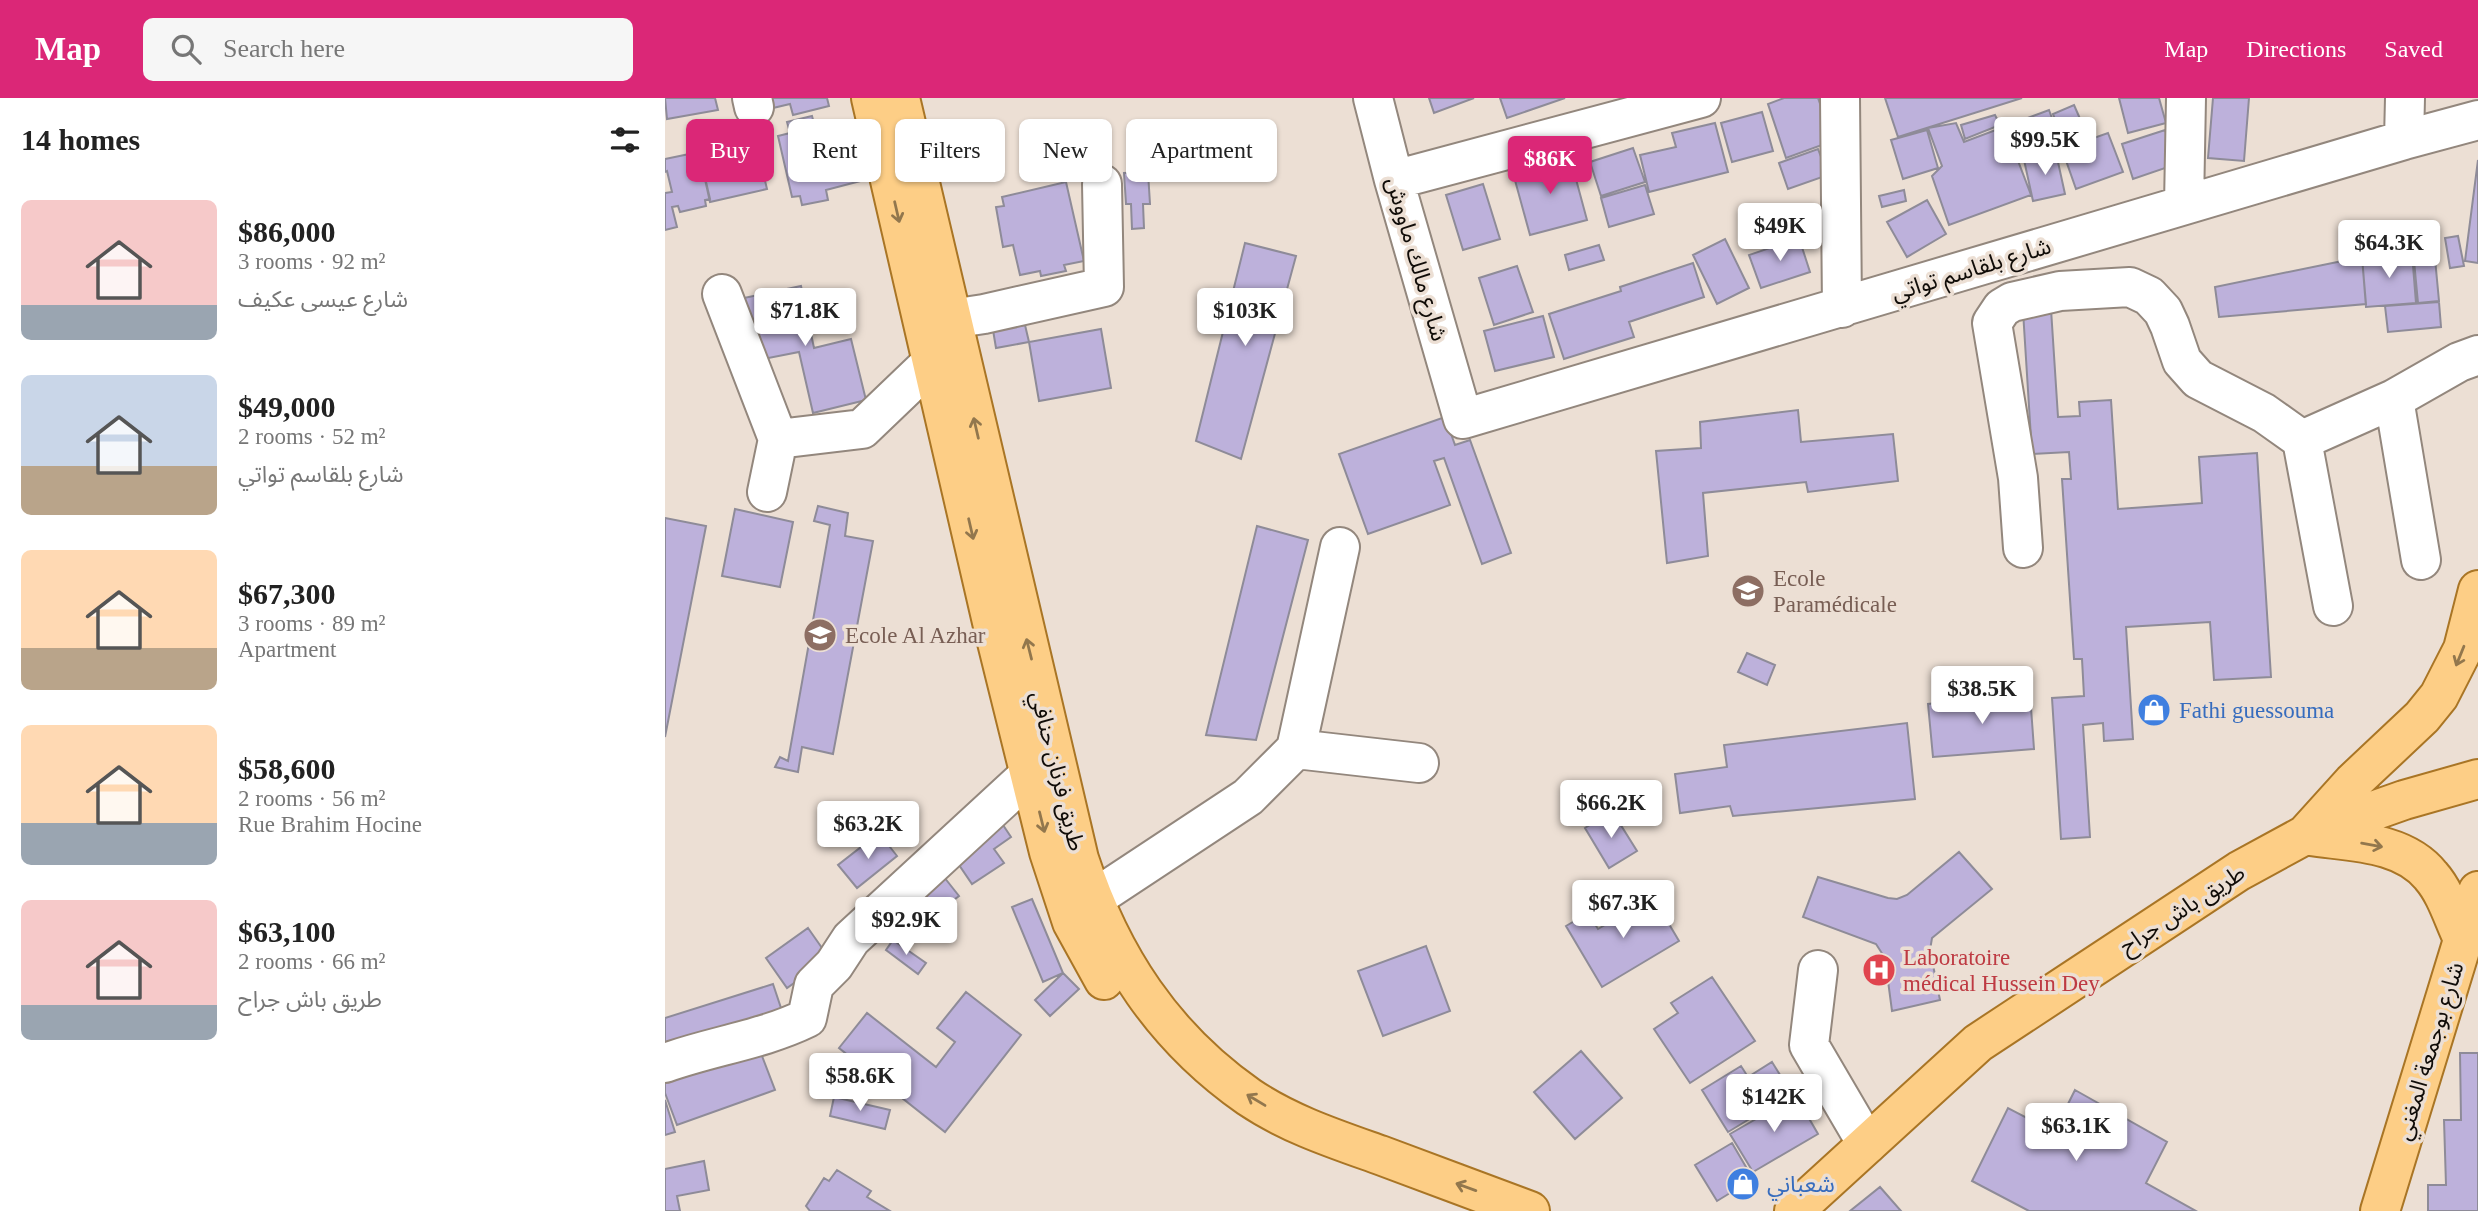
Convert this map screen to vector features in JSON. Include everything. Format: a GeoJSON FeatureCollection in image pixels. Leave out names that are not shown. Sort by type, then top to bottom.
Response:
{"type":"FeatureCollection","features":[{"type":"Feature","properties":{"kind":"main road","name":"طريق فرنان حنافي"},"geometry":{"type":"LineString","coordinates":[[871,98],[1049,852],[1072,922],[1126,1015],[1184,1079],[1224,1111],[1282,1146],[1455,1211]]}},
{"type":"Feature","properties":{"kind":"main road","name":"طريق فرنان حنافي"},"geometry":{"type":"LineString","coordinates":[[900,98],[1076,846],[1093,900],[1113,944],[1164,1021],[1204,1062],[1251,1098],[1307,1128],[1529,1211]]}},
{"type":"Feature","properties":{"kind":"main road"},"geometry":{"type":"LineString","coordinates":[[2305,835],[2353,782],[2403,736],[2439,696],[2463,649],[2478,590]]}},
{"type":"Feature","properties":{"kind":"main road","name":"طريق باش جراح"},"geometry":{"type":"LineString","coordinates":[[1794,1211],[1978,1043],[2239,871],[2305,835],[2404,800],[2478,779]]}},
{"type":"Feature","properties":{"kind":"main road"},"geometry":{"type":"LineString","coordinates":[[2305,835],[2393,849],[2413,860],[2431,875],[2463,939]]}},
{"type":"Feature","properties":{"kind":"main road","name":"شارع بوجمعة المغني"},"geometry":{"type":"LineString","coordinates":[[2380,1211],[2478,891]]}},
{"type":"Feature","properties":{"kind":"street","name":"شارع مالك ماووش"},"geometry":{"type":"LineString","coordinates":[[1373,98],[1463,419]]}},
{"type":"Feature","properties":{"kind":"street"},"geometry":{"type":"LineString","coordinates":[[1394,180],[1701,98]]}},
{"type":"Feature","properties":{"kind":"street"},"geometry":{"type":"LineString","coordinates":[[1840,98],[1842,308]]}},
{"type":"Feature","properties":{"kind":"street"},"geometry":{"type":"LineString","coordinates":[[2184,205],[2186,98]]}},
{"type":"Feature","properties":{"kind":"street"},"geometry":{"type":"LineString","coordinates":[[2404,140],[2405,98]]}},
{"type":"Feature","properties":{"kind":"street","name":"شارع بلقاسم تواتي"},"geometry":{"type":"LineString","coordinates":[[1463,419],[2478,120]]}},
{"type":"Feature","properties":{"kind":"street"},"geometry":{"type":"LineString","coordinates":[[951,319],[1104,287],[1102,184]]}},
{"type":"Feature","properties":{"kind":"street"},"geometry":{"type":"LineString","coordinates":[[2052,245],[2060,291]]}},
{"type":"Feature","properties":{"kind":"street"},"geometry":{"type":"LineString","coordinates":[[2023,548],[2018,478],[1993,323],[2002,308],[2011,302],[2060,291],[2130,287],[2149,296],[2163,311],[2182,361],[2189,370],[2207,385],[2264,413],[2302,440],[2333,606]]}},
{"type":"Feature","properties":{"kind":"street"},"geometry":{"type":"LineString","coordinates":[[722,294],[778,439],[767,492]]}},
{"type":"Feature","properties":{"kind":"street"},"geometry":{"type":"LineString","coordinates":[[2302,440],[2478,355]]}},
{"type":"Feature","properties":{"kind":"street"},"geometry":{"type":"LineString","coordinates":[[778,439],[862,429],[932,362]]}},
{"type":"Feature","properties":{"kind":"street"},"geometry":{"type":"LineString","coordinates":[[2393,398],[2421,559]]}},
{"type":"Feature","properties":{"kind":"street"},"geometry":{"type":"LineString","coordinates":[[1093,900],[1248,797],[1296,749],[1340,547]]}},
{"type":"Feature","properties":{"kind":"street"},"geometry":{"type":"LineString","coordinates":[[1296,749],[1419,763]]}},
{"type":"Feature","properties":{"kind":"street"},"geometry":{"type":"LineString","coordinates":[[665,1063],[689,1054],[781,1031],[807,1018],[814,985],[834,965],[851,939],[1030,774]]}},
{"type":"Feature","properties":{"kind":"street"},"geometry":{"type":"LineString","coordinates":[[1818,970],[1809,1045],[1867,1144]]}},
{"type":"Feature","properties":{"kind":"building"},"geometry":{"type":"Polygon","coordinates":[[[665,98],[715,98],[718,110],[667,119],[665,98]]]}},
{"type":"Feature","properties":{"kind":"building"},"geometry":{"type":"Polygon","coordinates":[[[771,98],[827,98],[829,106],[793,115],[790,104],[773,108],[771,98]]]}},
{"type":"Feature","properties":{"kind":"building"},"geometry":{"type":"Polygon","coordinates":[[[1429,98],[1474,98],[1434,113],[1429,98]]]}},
{"type":"Feature","properties":{"kind":"building"},"geometry":{"type":"Polygon","coordinates":[[[1500,98],[1565,98],[1507,118],[1500,98]]]}},
{"type":"Feature","properties":{"kind":"building"},"geometry":{"type":"Polygon","coordinates":[[[1784,98],[1818,98],[1833,141],[1786,158],[1768,104],[1784,98]]]}},
{"type":"Feature","properties":{"kind":"building"},"geometry":{"type":"Polygon","coordinates":[[[1885,98],[2022,98],[1898,137],[1885,98]]]}},
{"type":"Feature","properties":{"kind":"building"},"geometry":{"type":"Polygon","coordinates":[[[2119,98],[2159,98],[2166,123],[2128,133],[2119,98]]]}},
{"type":"Feature","properties":{"kind":"building"},"geometry":{"type":"Polygon","coordinates":[[[2213,98],[2249,98],[2244,161],[2208,158],[2213,98]]]}},
{"type":"Feature","properties":{"kind":"building"},"geometry":{"type":"Polygon","coordinates":[[[2074,105],[2081,121],[2059,129],[2053,114],[2074,105]]]}},
{"type":"Feature","properties":{"kind":"building"},"geometry":{"type":"Polygon","coordinates":[[[2049,110],[2053,121],[2009,137],[2031,195],[1949,225],[1932,176],[1942,166],[1928,128],[1956,123],[1964,142],[2049,110]]]}},
{"type":"Feature","properties":{"kind":"building"},"geometry":{"type":"Polygon","coordinates":[[[1762,112],[1773,151],[1732,162],[1721,123],[1762,112]]]}},
{"type":"Feature","properties":{"kind":"building"},"geometry":{"type":"Polygon","coordinates":[[[1995,115],[2000,125],[1965,139],[1961,125],[1995,115]]]}},
{"type":"Feature","properties":{"kind":"building"},"geometry":{"type":"Polygon","coordinates":[[[1715,123],[1728,172],[1649,192],[1640,155],[1676,147],[1672,133],[1715,123]]]}},
{"type":"Feature","properties":{"kind":"building"},"geometry":{"type":"Polygon","coordinates":[[[1927,130],[1938,168],[1903,179],[1891,140],[1927,130]]]}},
{"type":"Feature","properties":{"kind":"building"},"geometry":{"type":"Polygon","coordinates":[[[2165,130],[2177,164],[2133,179],[2122,144],[2165,130]]]}},
{"type":"Feature","properties":{"kind":"building"},"geometry":{"type":"Polygon","coordinates":[[[2108,133],[2123,172],[2076,189],[2062,149],[2108,133]]]}},
{"type":"Feature","properties":{"kind":"building"},"geometry":{"type":"Polygon","coordinates":[[[788,134],[788,180],[778,136],[788,134]]]}},
{"type":"Feature","properties":{"kind":"building"},"geometry":{"type":"Polygon","coordinates":[[[1633,148],[1645,182],[1601,196],[1590,162],[1633,148]]]}},
{"type":"Feature","properties":{"kind":"building"},"geometry":{"type":"Polygon","coordinates":[[[1818,149],[1828,175],[1788,189],[1779,163],[1818,149]]]}},
{"type":"Feature","properties":{"kind":"building"},"geometry":{"type":"Polygon","coordinates":[[[2056,153],[2065,194],[2033,201],[2024,160],[2056,153]]]}},
{"type":"Feature","properties":{"kind":"building"},"geometry":{"type":"Polygon","coordinates":[[[686,155],[686,182],[706,182],[710,199],[705,200],[706,206],[680,212],[678,206],[672,207],[677,227],[665,230],[665,193],[672,192],[667,171],[665,172],[665,159],[686,155]]]}},
{"type":"Feature","properties":{"kind":"building"},"geometry":{"type":"Polygon","coordinates":[[[1570,157],[1587,220],[1530,235],[1513,173],[1570,157]]]}},
{"type":"Feature","properties":{"kind":"building"},"geometry":{"type":"Polygon","coordinates":[[[2478,160],[2478,263],[2465,261],[2478,160]]]}},
{"type":"Feature","properties":{"kind":"building"},"geometry":{"type":"Polygon","coordinates":[[[1124,173],[1126,182],[1149,182],[1150,204],[1143,204],[1144,228],[1132,229],[1131,204],[1126,204],[1124,173]]]}},
{"type":"Feature","properties":{"kind":"building"},"geometry":{"type":"Polygon","coordinates":[[[706,182],[765,182],[767,189],[710,202],[706,182]]]}},
{"type":"Feature","properties":{"kind":"building"},"geometry":{"type":"Polygon","coordinates":[[[789,182],[857,182],[826,190],[828,200],[802,205],[800,196],[792,197],[789,182]]]}},
{"type":"Feature","properties":{"kind":"building"},"geometry":{"type":"Polygon","coordinates":[[[1066,182],[1084,261],[1064,265],[1066,271],[1041,276],[1040,271],[1020,275],[1013,245],[1003,247],[996,207],[1004,206],[1002,197],[1066,182]]]}},
{"type":"Feature","properties":{"kind":"building"},"geometry":{"type":"Polygon","coordinates":[[[1483,184],[1500,239],[1463,250],[1446,195],[1483,184]]]}},
{"type":"Feature","properties":{"kind":"building"},"geometry":{"type":"Polygon","coordinates":[[[1645,185],[1654,214],[1609,227],[1601,198],[1645,185]]]}},
{"type":"Feature","properties":{"kind":"building"},"geometry":{"type":"Polygon","coordinates":[[[1904,190],[1906,201],[1882,207],[1879,196],[1904,190]]]}},
{"type":"Feature","properties":{"kind":"building"},"geometry":{"type":"Polygon","coordinates":[[[1927,200],[1946,234],[1907,257],[1887,222],[1927,200]]]}},
{"type":"Feature","properties":{"kind":"building"},"geometry":{"type":"Polygon","coordinates":[[[2458,236],[2464,266],[2450,268],[2445,238],[2458,236]]]}},
{"type":"Feature","properties":{"kind":"building"},"geometry":{"type":"Polygon","coordinates":[[[1799,238],[1810,272],[1761,288],[1749,255],[1799,238]]]}},
{"type":"Feature","properties":{"kind":"building"},"geometry":{"type":"Polygon","coordinates":[[[1725,239],[1749,288],[1717,304],[1693,255],[1725,239]]]}},
{"type":"Feature","properties":{"kind":"building"},"geometry":{"type":"Polygon","coordinates":[[[1245,243],[1296,256],[1241,459],[1196,441],[1245,243]]]}},
{"type":"Feature","properties":{"kind":"building"},"geometry":{"type":"Polygon","coordinates":[[[1599,245],[1604,260],[1569,270],[1565,255],[1599,245]]]}},
{"type":"Feature","properties":{"kind":"building"},"geometry":{"type":"Polygon","coordinates":[[[2434,248],[2439,301],[2418,303],[2413,250],[2434,248]]]}},
{"type":"Feature","properties":{"kind":"building"},"geometry":{"type":"Polygon","coordinates":[[[2412,253],[2416,303],[2366,307],[2362,257],[2412,253]]]}},
{"type":"Feature","properties":{"kind":"building"},"geometry":{"type":"Polygon","coordinates":[[[2362,257],[2366,304],[2219,317],[2215,287],[2362,257]]]}},
{"type":"Feature","properties":{"kind":"building"},"geometry":{"type":"Polygon","coordinates":[[[1693,263],[1704,297],[1629,322],[1634,337],[1564,359],[1549,314],[1621,291],[1620,287],[1693,263]]]}},
{"type":"Feature","properties":{"kind":"building"},"geometry":{"type":"Polygon","coordinates":[[[1517,266],[1533,312],[1494,325],[1479,278],[1517,266]]]}},
{"type":"Feature","properties":{"kind":"building"},"geometry":{"type":"Polygon","coordinates":[[[801,286],[814,348],[851,339],[866,400],[813,413],[799,352],[758,360],[744,298],[801,286]]]}},
{"type":"Feature","properties":{"kind":"building"},"geometry":{"type":"Polygon","coordinates":[[[2439,302],[2441,327],[2388,332],[2385,306],[2439,302]]]}},
{"type":"Feature","properties":{"kind":"building"},"geometry":{"type":"Polygon","coordinates":[[[2051,309],[2058,417],[2080,416],[2079,402],[2111,400],[2118,509],[2202,503],[2199,457],[2257,453],[2271,677],[2214,680],[2210,622],[2126,627],[2133,739],[2104,741],[2103,723],[2083,725],[2090,837],[2061,839],[2052,698],[2084,696],[2082,659],[2074,659],[2062,479],[2071,479],[2069,452],[2032,454],[2023,311],[2051,309]]]}},
{"type":"Feature","properties":{"kind":"building"},"geometry":{"type":"Polygon","coordinates":[[[1543,316],[1554,357],[1495,371],[1484,331],[1543,316]]]}},
{"type":"Feature","properties":{"kind":"building"},"geometry":{"type":"Polygon","coordinates":[[[1025,325],[1029,342],[996,348],[993,330],[1025,325]]]}},
{"type":"Feature","properties":{"kind":"building"},"geometry":{"type":"Polygon","coordinates":[[[1101,329],[1111,388],[1039,401],[1029,342],[1101,329]]]}},
{"type":"Feature","properties":{"kind":"building"},"geometry":{"type":"Polygon","coordinates":[[[1798,410],[1801,442],[1893,434],[1898,481],[1808,492],[1806,482],[1703,493],[1708,556],[1667,563],[1656,451],[1701,448],[1700,422],[1798,410]]]}},
{"type":"Feature","properties":{"kind":"building"},"geometry":{"type":"Polygon","coordinates":[[[1445,417],[1455,445],[1470,440],[1511,553],[1482,564],[1444,458],[1434,461],[1450,505],[1368,534],[1339,454],[1445,417]]]}},
{"type":"Feature","properties":{"kind":"building"},"geometry":{"type":"Polygon","coordinates":[[[818,506],[848,513],[845,536],[873,541],[833,754],[802,747],[798,772],[775,767],[780,757],[788,761],[830,525],[814,521],[818,506]]]}},
{"type":"Feature","properties":{"kind":"building"},"geometry":{"type":"Polygon","coordinates":[[[735,509],[793,522],[780,587],[722,576],[735,509]]]}},
{"type":"Feature","properties":{"kind":"building"},"geometry":{"type":"Polygon","coordinates":[[[665,518],[706,526],[665,737],[665,518]]]}},
{"type":"Feature","properties":{"kind":"building"},"geometry":{"type":"Polygon","coordinates":[[[1257,526],[1308,540],[1256,740],[1206,735],[1257,526]]]}},
{"type":"Feature","properties":{"kind":"building"},"geometry":{"type":"Polygon","coordinates":[[[1747,653],[1775,665],[1767,685],[1738,672],[1747,653]]]}},
{"type":"Feature","properties":{"kind":"building"},"geometry":{"type":"Polygon","coordinates":[[[2030,694],[2034,749],[1933,757],[1928,704],[2030,694]]]}},
{"type":"Feature","properties":{"kind":"building"},"geometry":{"type":"Polygon","coordinates":[[[1907,723],[1915,799],[1733,816],[1730,806],[1680,813],[1675,774],[1727,767],[1724,745],[1907,723]]]}},
{"type":"Feature","properties":{"kind":"building"},"geometry":{"type":"Polygon","coordinates":[[[1612,811],[1637,851],[1609,868],[1585,828],[1612,811]]]}},
{"type":"Feature","properties":{"kind":"building"},"geometry":{"type":"Polygon","coordinates":[[[1003,825],[1011,837],[994,849],[1004,863],[972,884],[955,859],[1003,825]]]}},
{"type":"Feature","properties":{"kind":"building"},"geometry":{"type":"Polygon","coordinates":[[[879,833],[897,856],[857,888],[838,865],[879,833]]]}},
{"type":"Feature","properties":{"kind":"building"},"geometry":{"type":"Polygon","coordinates":[[[1959,852],[1992,889],[1932,938],[1930,950],[1940,1000],[1892,1011],[1885,958],[1876,944],[1803,917],[1818,877],[1897,899],[1907,895],[1959,852]]]}},
{"type":"Feature","properties":{"kind":"building"},"geometry":{"type":"Polygon","coordinates":[[[944,877],[959,896],[925,922],[909,903],[944,877]]]}},
{"type":"Feature","properties":{"kind":"building"},"geometry":{"type":"Polygon","coordinates":[[[1653,897],[1679,941],[1602,987],[1566,926],[1588,913],[1598,929],[1653,897]]]}},
{"type":"Feature","properties":{"kind":"building"},"geometry":{"type":"Polygon","coordinates":[[[1032,899],[1063,973],[1043,982],[1012,907],[1032,899]]]}},
{"type":"Feature","properties":{"kind":"building"},"geometry":{"type":"Polygon","coordinates":[[[808,928],[829,958],[787,988],[766,958],[808,928]]]}},
{"type":"Feature","properties":{"kind":"building"},"geometry":{"type":"Polygon","coordinates":[[[893,940],[926,963],[918,974],[886,950],[893,940]]]}},
{"type":"Feature","properties":{"kind":"building"},"geometry":{"type":"Polygon","coordinates":[[[1426,946],[1450,1011],[1383,1036],[1358,971],[1426,946]]]}},
{"type":"Feature","properties":{"kind":"building"},"geometry":{"type":"Polygon","coordinates":[[[1063,973],[1079,989],[1050,1016],[1035,1000],[1063,973]]]}},
{"type":"Feature","properties":{"kind":"building"},"geometry":{"type":"Polygon","coordinates":[[[1712,977],[1755,1041],[1690,1083],[1654,1029],[1678,1013],[1671,1003],[1712,977]]]}},
{"type":"Feature","properties":{"kind":"building"},"geometry":{"type":"Polygon","coordinates":[[[773,984],[785,1020],[665,1057],[665,1018],[773,984]]]}},
{"type":"Feature","properties":{"kind":"building"},"geometry":{"type":"Polygon","coordinates":[[[966,992],[1021,1035],[945,1132],[839,1048],[867,1013],[936,1067],[955,1042],[937,1028],[966,992]]]}},
{"type":"Feature","properties":{"kind":"building"},"geometry":{"type":"Polygon","coordinates":[[[757,1043],[775,1090],[677,1125],[665,1093],[665,1076],[757,1043]]]}},
{"type":"Feature","properties":{"kind":"building"},"geometry":{"type":"Polygon","coordinates":[[[1581,1051],[1622,1098],[1575,1139],[1534,1092],[1581,1051]]]}},
{"type":"Feature","properties":{"kind":"building"},"geometry":{"type":"Polygon","coordinates":[[[2460,1053],[2478,1053],[2478,1211],[2428,1211],[2428,1185],[2446,1185],[2444,1120],[2461,1120],[2460,1053]]]}},
{"type":"Feature","properties":{"kind":"building"},"geometry":{"type":"Polygon","coordinates":[[[1772,1062],[1790,1091],[1728,1132],[1702,1090],[1741,1066],[1748,1077],[1772,1062]]]}},
{"type":"Feature","properties":{"kind":"building"},"geometry":{"type":"Polygon","coordinates":[[[2075,1090],[2167,1142],[2146,1183],[2196,1211],[2029,1211],[1972,1181],[2008,1108],[2054,1132],[2075,1090]]]}},
{"type":"Feature","properties":{"kind":"building"},"geometry":{"type":"Polygon","coordinates":[[[1796,1096],[1818,1134],[1753,1172],[1730,1134],[1796,1096]]]}},
{"type":"Feature","properties":{"kind":"building"},"geometry":{"type":"Polygon","coordinates":[[[834,1097],[890,1110],[885,1129],[830,1116],[834,1097]]]}},
{"type":"Feature","properties":{"kind":"building"},"geometry":{"type":"Polygon","coordinates":[[[665,1100],[675,1132],[665,1135],[665,1100]]]}},
{"type":"Feature","properties":{"kind":"building"},"geometry":{"type":"Polygon","coordinates":[[[1732,1143],[1753,1179],[1717,1201],[1695,1165],[1732,1143]]]}},
{"type":"Feature","properties":{"kind":"building"},"geometry":{"type":"Polygon","coordinates":[[[704,1161],[709,1190],[677,1196],[680,1211],[665,1211],[665,1169],[704,1161]]]}},
{"type":"Feature","properties":{"kind":"building"},"geometry":{"type":"Polygon","coordinates":[[[837,1170],[871,1191],[867,1197],[890,1211],[810,1211],[806,1206],[824,1178],[829,1181],[837,1170]]]}},
{"type":"Feature","properties":{"kind":"building"},"geometry":{"type":"Polygon","coordinates":[[[1880,1187],[1901,1211],[1850,1211],[1880,1187]]]}},
{"type":"Feature","properties":{"kind":"place","name":"Ecole Paramédicale"},"geometry":{"type":"Point","coordinates":[1748,591]}},
{"type":"Feature","properties":{"kind":"place","name":"Ecole Al Azhar"},"geometry":{"type":"Point","coordinates":[820,635]}},
{"type":"Feature","properties":{"kind":"place","name":"Fathi guessouma"},"geometry":{"type":"Point","coordinates":[2154,710]}},
{"type":"Feature","properties":{"kind":"place","name":"Laboratoire médical Hussein Dey"},"geometry":{"type":"Point","coordinates":[1879,970]}},
{"type":"Feature","properties":{"kind":"place","name":"شعباني"},"geometry":{"type":"Point","coordinates":[1743,1184]}}]}
